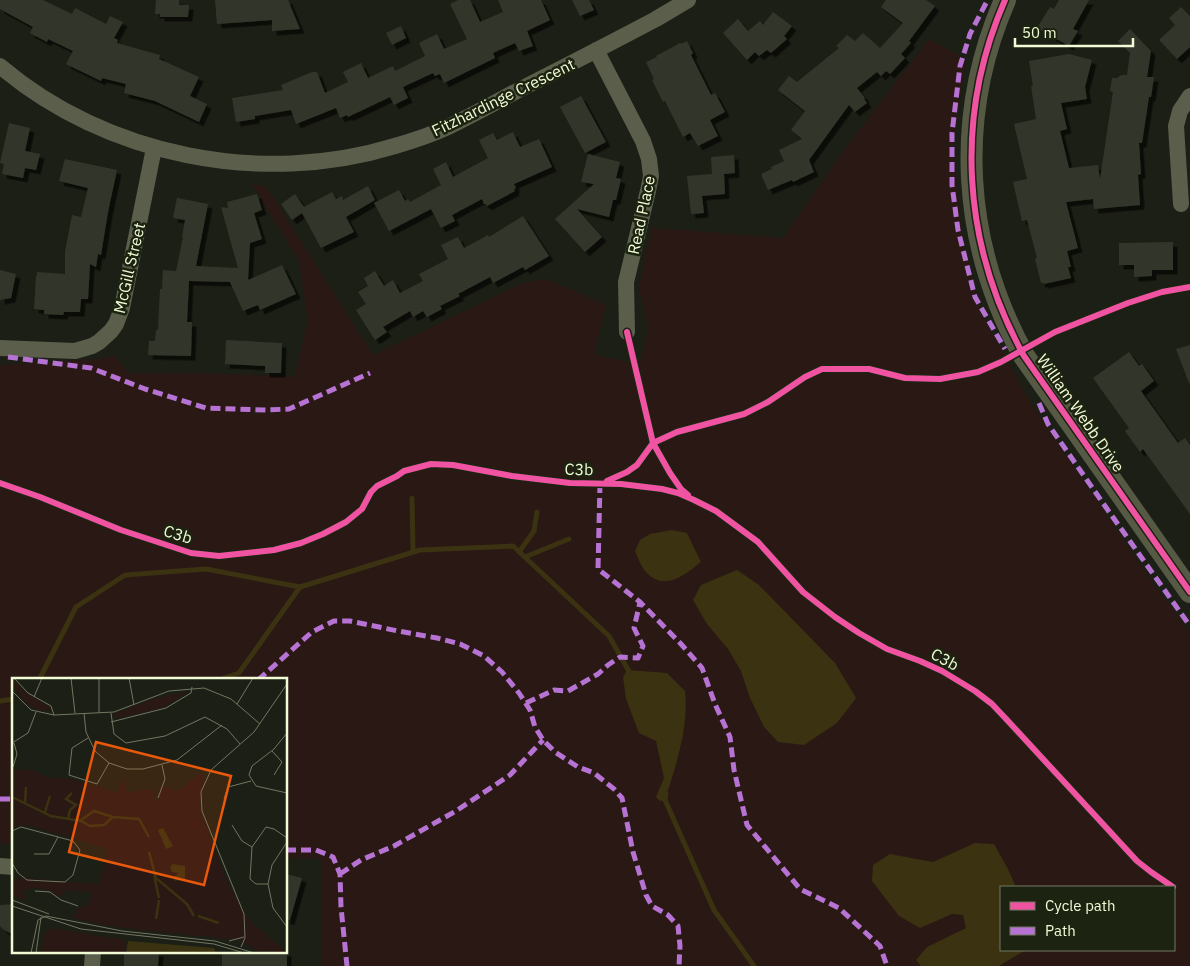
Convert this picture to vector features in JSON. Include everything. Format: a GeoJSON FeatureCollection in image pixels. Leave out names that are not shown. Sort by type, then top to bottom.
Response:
{"type":"FeatureCollection","features":[{"type":"Feature","properties":{"kind":"main road","name":"William Webb Drive"},"geometry":{"type":"LineString","coordinates":[[1006,0],[990,38],[983,64],[978,89],[971,167],[976,219],[983,253],[995,294],[1021,349],[1190,592]]}},
{"type":"Feature","properties":{"kind":"street","name":"Fitzhardinge Crescent"},"geometry":{"type":"LineString","coordinates":[[0,66],[36,94],[82,120],[154,148],[236,163],[316,162],[370,153],[447,128],[656,19],[688,0]]}},
{"type":"Feature","properties":{"kind":"street","name":"Read Place"},"geometry":{"type":"LineString","coordinates":[[596,50],[643,141],[649,159],[651,176],[626,282],[627,332]]}},
{"type":"Feature","properties":{"kind":"street"},"geometry":{"type":"LineString","coordinates":[[1181,204],[1176,126],[1180,111],[1190,96]]}},
{"type":"Feature","properties":{"kind":"street","name":"McGill Street"},"geometry":{"type":"LineString","coordinates":[[0,348],[75,350],[92,346],[99,342],[116,324],[122,308],[154,148]]}},
{"type":"Feature","properties":{"kind":"shaded area"},"geometry":{"type":"Polygon","coordinates":[[[929,39],[966,59],[953,145],[962,235],[981,311],[1032,405],[1154,584],[1190,633],[1190,966],[321,966],[322,859],[288,858],[288,678],[12,678],[12,844],[0,844],[0,365],[96,359],[115,356],[129,373],[210,373],[294,377],[308,321],[299,261],[252,184],[266,186],[373,355],[521,284],[542,279],[556,283],[606,305],[594,354],[639,365],[649,328],[639,288],[652,226],[657,228],[783,238],[847,146],[929,39]]]}},
{"type":"Feature","properties":{"kind":"shaded area"},"geometry":{"type":"Polygon","coordinates":[[[672,530],[687,533],[701,562],[681,576],[667,581],[660,581],[644,570],[635,551],[640,540],[650,534],[672,530]]]}},
{"type":"Feature","properties":{"kind":"shaded area"},"geometry":{"type":"Polygon","coordinates":[[[737,570],[759,585],[835,663],[856,698],[837,723],[804,745],[778,742],[764,727],[750,698],[741,671],[728,649],[707,624],[693,600],[701,585],[737,570]]]}},
{"type":"Feature","properties":{"kind":"shaded area"},"geometry":{"type":"Polygon","coordinates":[[[627,670],[667,673],[685,691],[686,705],[683,733],[665,800],[660,801],[656,797],[664,778],[656,741],[639,733],[626,699],[623,677],[627,670]]]}},
{"type":"Feature","properties":{"kind":"shaded area"},"geometry":{"type":"Polygon","coordinates":[[[975,843],[994,844],[1016,886],[1000,886],[1000,951],[1024,951],[999,966],[921,966],[916,960],[927,947],[966,928],[963,915],[952,914],[920,928],[899,916],[872,881],[873,865],[890,854],[933,862],[975,843]]]}},
{"type":"Feature","properties":{"kind":"building"},"geometry":{"type":"Polygon","coordinates":[[[0,0],[43,0],[72,14],[75,8],[106,24],[110,16],[123,22],[114,38],[118,40],[117,43],[160,55],[159,59],[199,77],[190,96],[207,104],[199,122],[155,101],[124,93],[126,84],[102,78],[101,81],[66,64],[73,51],[48,39],[47,42],[30,33],[33,27],[0,9],[0,0]]]}},
{"type":"Feature","properties":{"kind":"building"},"geometry":{"type":"Polygon","coordinates":[[[156,0],[179,0],[179,5],[189,5],[188,17],[160,17],[160,14],[155,14],[156,0]]]}},
{"type":"Feature","properties":{"kind":"building"},"geometry":{"type":"Polygon","coordinates":[[[215,0],[288,0],[300,29],[272,31],[272,20],[217,24],[215,0]]]}},
{"type":"Feature","properties":{"kind":"building"},"geometry":{"type":"Polygon","coordinates":[[[458,0],[470,0],[480,22],[503,12],[498,0],[541,0],[550,20],[527,31],[533,46],[519,51],[515,43],[493,53],[495,58],[444,83],[440,74],[435,76],[433,73],[403,87],[408,98],[394,105],[390,97],[348,117],[347,115],[340,118],[336,108],[296,124],[291,110],[255,116],[255,119],[236,122],[232,98],[283,90],[281,85],[312,72],[317,72],[325,93],[348,82],[343,72],[361,63],[368,78],[393,66],[395,71],[425,56],[419,43],[437,34],[444,49],[467,39],[450,4],[458,0]]]}},
{"type":"Feature","properties":{"kind":"building"},"geometry":{"type":"Polygon","coordinates":[[[572,0],[589,0],[594,10],[580,16],[572,0]]]}},
{"type":"Feature","properties":{"kind":"building"},"geometry":{"type":"Polygon","coordinates":[[[886,0],[926,0],[935,6],[909,41],[911,43],[901,54],[905,58],[890,74],[886,71],[881,76],[877,72],[857,88],[867,103],[855,112],[849,105],[809,160],[814,172],[793,182],[792,180],[768,190],[761,174],[784,161],[779,150],[802,139],[791,130],[805,111],[778,90],[789,76],[797,82],[839,48],[836,46],[847,35],[855,41],[863,33],[880,48],[903,23],[881,7],[886,0]]]}},
{"type":"Feature","properties":{"kind":"building"},"geometry":{"type":"Polygon","coordinates":[[[1059,0],[1089,0],[1073,29],[1078,31],[1069,46],[1037,28],[1050,7],[1054,9],[1059,0]]]}},
{"type":"Feature","properties":{"kind":"building"},"geometry":{"type":"Polygon","coordinates":[[[1181,7],[1190,16],[1190,47],[1177,59],[1159,40],[1175,25],[1169,18],[1181,7]]]}},
{"type":"Feature","properties":{"kind":"building"},"geometry":{"type":"Polygon","coordinates":[[[773,12],[792,26],[784,36],[787,39],[771,53],[767,50],[759,56],[755,52],[747,60],[723,33],[738,19],[748,31],[760,21],[763,25],[773,12]]]}},
{"type":"Feature","properties":{"kind":"building"},"geometry":{"type":"Polygon","coordinates":[[[401,26],[406,38],[392,45],[386,33],[401,26]]]}},
{"type":"Feature","properties":{"kind":"building"},"geometry":{"type":"Polygon","coordinates":[[[1130,29],[1151,51],[1147,77],[1154,77],[1142,143],[1139,143],[1141,174],[1138,175],[1140,205],[1094,209],[1093,199],[1066,202],[1078,248],[1067,251],[1071,267],[1068,267],[1071,278],[1041,283],[1035,259],[1037,258],[1027,220],[1022,221],[1013,182],[1027,179],[1014,124],[1036,119],[1029,61],[1069,54],[1092,60],[1085,87],[1087,99],[1061,103],[1067,129],[1060,131],[1069,168],[1098,165],[1100,179],[1113,92],[1110,91],[1112,78],[1127,75],[1130,53],[1118,41],[1130,29]]]}},
{"type":"Feature","properties":{"kind":"building"},"geometry":{"type":"Polygon","coordinates":[[[687,41],[693,53],[691,55],[711,95],[715,93],[725,112],[710,120],[718,136],[698,146],[690,133],[683,137],[652,80],[654,79],[646,62],[687,41]]]}},
{"type":"Feature","properties":{"kind":"building"},"geometry":{"type":"Polygon","coordinates":[[[581,96],[606,142],[585,153],[560,107],[581,96]]]}},
{"type":"Feature","properties":{"kind":"building"},"geometry":{"type":"Polygon","coordinates":[[[9,123],[30,128],[25,151],[40,154],[36,170],[25,168],[23,178],[2,174],[4,164],[0,163],[9,123]]]}},
{"type":"Feature","properties":{"kind":"building"},"geometry":{"type":"Polygon","coordinates":[[[513,132],[520,147],[539,139],[552,167],[514,184],[515,191],[487,206],[482,199],[452,215],[455,221],[441,228],[431,209],[389,231],[374,203],[399,190],[405,201],[408,199],[410,202],[441,185],[433,169],[446,162],[453,177],[488,158],[479,140],[493,133],[497,140],[513,132]]]}},
{"type":"Feature","properties":{"kind":"building"},"geometry":{"type":"Polygon","coordinates":[[[588,154],[620,162],[616,178],[621,179],[616,200],[613,200],[609,217],[577,209],[602,237],[585,252],[555,219],[594,184],[581,182],[588,154]]]}},
{"type":"Feature","properties":{"kind":"building"},"geometry":{"type":"Polygon","coordinates":[[[734,155],[735,173],[724,174],[725,194],[702,196],[704,213],[691,214],[687,176],[712,174],[711,157],[734,155]]]}},
{"type":"Feature","properties":{"kind":"building"},"geometry":{"type":"Polygon","coordinates":[[[65,159],[117,170],[101,255],[98,254],[96,267],[90,264],[88,299],[81,299],[80,312],[64,312],[63,315],[44,314],[44,310],[34,309],[37,272],[65,274],[65,252],[72,215],[81,217],[88,188],[59,181],[65,159]]]}},
{"type":"Feature","properties":{"kind":"building"},"geometry":{"type":"Polygon","coordinates":[[[368,186],[375,200],[346,217],[354,232],[321,248],[302,213],[292,220],[281,204],[295,194],[304,207],[332,192],[336,199],[342,196],[343,200],[368,186]]]}},
{"type":"Feature","properties":{"kind":"building"},"geometry":{"type":"Polygon","coordinates":[[[257,194],[262,210],[254,213],[262,239],[250,243],[248,280],[282,265],[296,294],[260,310],[258,305],[243,311],[230,282],[189,281],[187,322],[192,322],[191,356],[148,355],[149,341],[155,341],[156,330],[158,330],[163,270],[176,271],[183,237],[185,220],[173,218],[177,198],[208,204],[196,266],[238,268],[221,207],[228,208],[227,202],[257,194]]]}},
{"type":"Feature","properties":{"kind":"building"},"geometry":{"type":"Polygon","coordinates":[[[523,216],[549,256],[525,270],[523,267],[493,283],[490,277],[458,294],[460,296],[440,306],[442,309],[427,317],[423,311],[413,317],[410,311],[383,327],[387,332],[375,340],[356,310],[366,304],[358,292],[368,286],[364,278],[375,271],[384,286],[393,280],[400,293],[423,281],[419,274],[448,259],[441,245],[458,237],[464,248],[488,235],[489,237],[523,216]]]}},
{"type":"Feature","properties":{"kind":"building"},"geometry":{"type":"Polygon","coordinates":[[[1173,242],[1173,270],[1152,270],[1152,276],[1134,277],[1134,265],[1119,265],[1119,243],[1173,242]]]}},
{"type":"Feature","properties":{"kind":"building"},"geometry":{"type":"Polygon","coordinates":[[[0,270],[16,274],[11,298],[0,300],[0,270]]]}},
{"type":"Feature","properties":{"kind":"building"},"geometry":{"type":"Polygon","coordinates":[[[226,340],[282,343],[281,373],[265,373],[265,366],[225,364],[226,340]]]}},
{"type":"Feature","properties":{"kind":"building"},"geometry":{"type":"Polygon","coordinates":[[[1190,345],[1190,383],[1189,383],[1176,349],[1190,345]]]}},
{"type":"Feature","properties":{"kind":"building"},"geometry":{"type":"Polygon","coordinates":[[[1129,352],[1139,366],[1142,364],[1154,381],[1141,391],[1178,443],[1185,438],[1190,445],[1190,514],[1143,449],[1140,452],[1125,431],[1129,428],[1093,378],[1129,352]]]}},
{"type":"Feature","properties":{"kind":"building"},"geometry":{"type":"Polygon","coordinates":[[[288,874],[302,878],[290,920],[288,920],[288,874]]]}},
{"type":"Feature","properties":{"kind":"building"},"geometry":{"type":"Polygon","coordinates":[[[12,904],[12,934],[0,926],[0,905],[12,904]]]}},
{"type":"Feature","properties":{"kind":"building"},"geometry":{"type":"Polygon","coordinates":[[[124,954],[159,954],[158,966],[124,966],[124,954]]]}},
{"type":"Feature","properties":{"kind":"building"},"geometry":{"type":"Polygon","coordinates":[[[222,954],[287,954],[287,966],[222,966],[222,954]]]}},
{"type":"Feature","properties":{"kind":"waterway"},"geometry":{"type":"LineString","coordinates":[[412,498],[413,552]]}},
{"type":"Feature","properties":{"kind":"waterway"},"geometry":{"type":"LineString","coordinates":[[519,552],[534,531],[537,512]]}},
{"type":"Feature","properties":{"kind":"waterway"},"geometry":{"type":"LineString","coordinates":[[525,557],[569,539]]}},
{"type":"Feature","properties":{"kind":"waterway"},"geometry":{"type":"LineString","coordinates":[[224,678],[239,673],[300,587],[420,550],[513,546],[609,636],[631,675]]}},
{"type":"Feature","properties":{"kind":"waterway"},"geometry":{"type":"LineString","coordinates":[[40,678],[76,607],[125,575],[206,569],[300,587]]}},
{"type":"Feature","properties":{"kind":"waterway"},"geometry":{"type":"LineString","coordinates":[[0,701],[12,699]]}},
{"type":"Feature","properties":{"kind":"waterway"},"geometry":{"type":"LineString","coordinates":[[666,794],[665,800],[714,910],[754,966]]}},
{"type":"Feature","properties":{"kind":"marked path"},"geometry":{"type":"LineString","coordinates":[[986,3],[970,34],[960,66],[952,133],[952,185],[958,230],[975,297],[1005,349]]}},
{"type":"Feature","properties":{"kind":"marked path"},"geometry":{"type":"LineString","coordinates":[[8,357],[91,368],[145,389],[206,408],[289,409],[370,373]]}},
{"type":"Feature","properties":{"kind":"marked path"},"geometry":{"type":"LineString","coordinates":[[1039,403],[1048,424],[1190,626]]}},
{"type":"Feature","properties":{"kind":"marked path"},"geometry":{"type":"LineString","coordinates":[[600,483],[598,569],[640,602],[702,668],[730,737],[734,770],[747,825],[800,889],[839,908],[880,946],[887,966]]}},
{"type":"Feature","properties":{"kind":"marked path"},"geometry":{"type":"LineString","coordinates":[[526,703],[554,690],[568,691],[598,674],[620,657],[638,658],[643,646],[634,628],[640,602]]}},
{"type":"Feature","properties":{"kind":"marked path"},"geometry":{"type":"LineString","coordinates":[[260,678],[312,632],[334,621],[350,621],[437,638],[460,644],[484,656],[502,672],[519,693],[530,710],[535,727],[543,740],[555,752],[578,767],[594,773],[622,798],[633,852],[646,895],[652,906],[668,915],[678,926],[679,966]]}},
{"type":"Feature","properties":{"kind":"marked path"},"geometry":{"type":"LineString","coordinates":[[340,874],[361,860],[394,846],[456,811],[510,775],[543,740]]}},
{"type":"Feature","properties":{"kind":"marked path"},"geometry":{"type":"LineString","coordinates":[[0,799],[12,799]]}},
{"type":"Feature","properties":{"kind":"marked path"},"geometry":{"type":"LineString","coordinates":[[288,850],[316,850],[333,857],[340,874],[341,907],[347,966]]}},
{"type":"Feature","properties":{"kind":"cycle path"},"geometry":{"type":"LineString","coordinates":[[1005,0],[989,44],[978,89],[972,135],[972,180],[977,225],[988,270],[1003,313],[1024,356],[1190,592]]}},
{"type":"Feature","properties":{"kind":"cycle path"},"geometry":{"type":"LineString","coordinates":[[607,481],[637,465],[653,443],[677,432],[744,414],[768,402],[805,377],[822,369],[869,369],[905,378],[940,379],[978,372],[1001,362],[1055,332],[1128,303],[1162,292],[1190,287]]}},
{"type":"Feature","properties":{"kind":"cycle path"},"geometry":{"type":"LineString","coordinates":[[627,332],[653,443],[670,473],[681,489],[688,495]]}},
{"type":"Feature","properties":{"kind":"cycle path","name":"C3b"},"geometry":{"type":"LineString","coordinates":[[0,483],[121,530],[191,553],[219,556],[274,550],[301,543],[323,534],[346,522],[362,509],[371,492],[377,486],[404,471],[431,464],[453,465],[512,476],[570,483],[621,484],[678,493],[716,511],[758,542],[803,592],[835,617],[887,649],[942,671],[992,704],[1137,861],[1172,886]]}}]}
